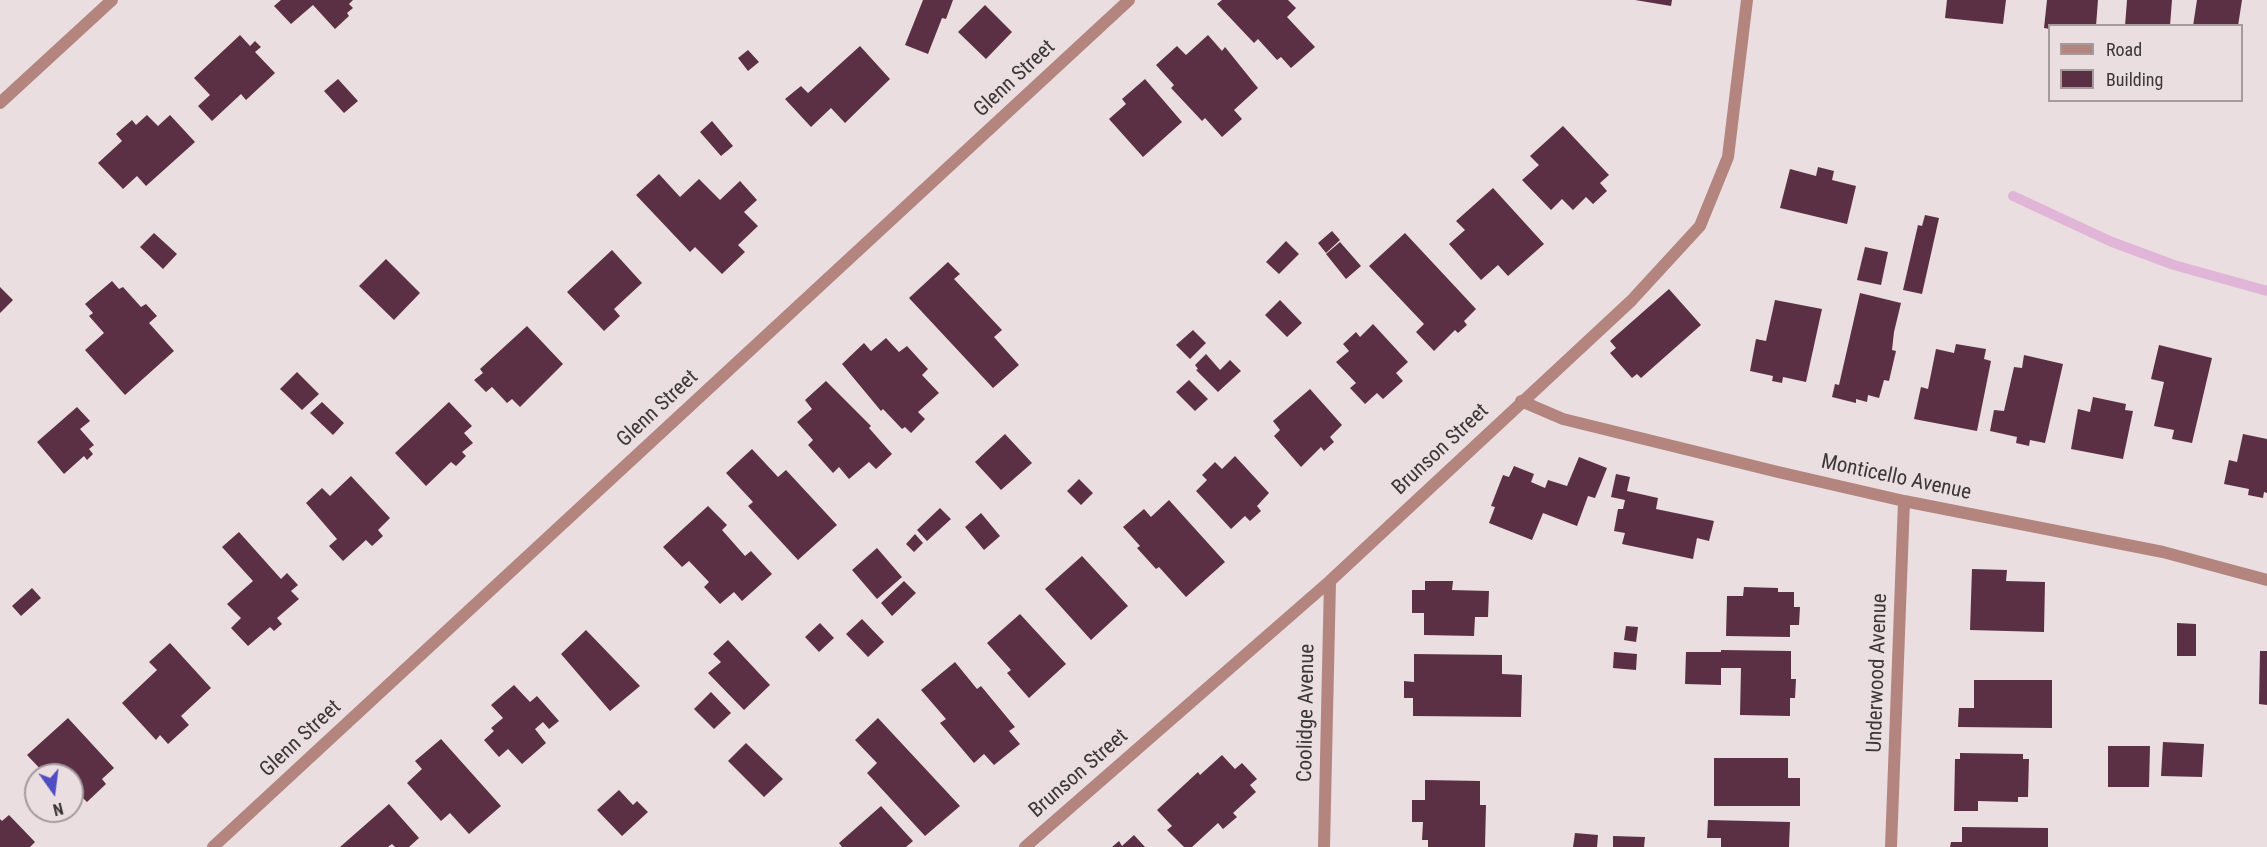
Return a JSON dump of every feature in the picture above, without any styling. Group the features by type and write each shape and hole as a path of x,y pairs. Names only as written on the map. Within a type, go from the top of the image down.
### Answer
{"street":[{"path":"0,103 112,0"},
{"name":"Glenn Street","path":"213,847 1129,0"},
{"name":"Brunson Street","path":"1025,847 1330,581 1631,301 1700,226 1728,157 1737,101 1747,0"},
{"name":"Monticello Avenue","path":"1521,401 1563,419 1904,501 2163,552 2267,580"},
{"name":"Underwood Avenue","path":"1891,847 1904,501"},
{"name":"Coolidge Avenue","path":"1324,847 1330,581"}],"building":[{"path":"281,0 353,0 349,4 353,8 347,13 349,16 335,29 313,5 291,24 274,6"},
{"path":"923,0 953,0 946,19 942,18 928,54 905,45"},
{"path":"1222,0 1288,0 1296,8 1287,17 1315,47 1291,68 1281,57 1277,60 1258,39 1254,43 1217,4"},
{"path":"1635,0 1672,0 1671,6"},
{"path":"1947,0 2006,0 2003,24 1945,18"},
{"path":"2047,0 2098,0 2096,24 2048,24 2048,29 2044,28"},
{"path":"2127,0 2172,0 2170,24 2125,24"},
{"path":"2197,0 2242,0 2238,24 2193,24"},
{"path":"985,5 1012,32 986,59 958,32"},
{"path":"240,35 250,46 255,41 261,47 255,52 275,73 246,100 241,94 212,121 198,106 210,95 194,78"},
{"path":"1208,35 1222,51 1225,47 1258,88 1234,110 1242,119 1222,137 1205,118 1202,121 1171,88 1174,85 1156,65 1177,46 1186,55"},
{"path":"860,46 890,79 845,123 831,108 811,127 785,99 801,86 808,93"},
{"path":"748,50 759,62 748,71 738,58"},
{"path":"338,79 358,101 344,113 324,91"},
{"path":"1145,79 1182,122 1143,157 1109,119 1126,104 1122,99"},
{"path":"147,115 158,126 170,115 195,142 146,186 137,176 123,189 98,163 122,141 116,134 132,120 136,125"},
{"path":"712,121 733,146 721,156 700,132"},
{"path":"1563,126 1609,175 1600,183 1607,191 1593,204 1586,197 1573,210 1562,199 1551,210 1522,180 1539,165 1530,156"},
{"path":"1818,167 1834,171 1832,180 1856,186 1847,224 1780,208 1790,169 1816,176"},
{"path":"659,174 680,197 699,179 720,200 740,181 757,200 744,212 758,226 738,245 745,252 722,274 695,247 690,252 636,195"},
{"path":"1493,188 1544,244 1508,276 1498,265 1481,280 1449,244 1465,230 1456,221"},
{"path":"1925,215 1939,218 1922,294 1903,290 1918,225 1922,226"},
{"path":"1332,231 1340,240 1326,253 1318,243"},
{"path":"154,233 177,254 163,269 140,247"},
{"path":"1405,233 1476,309 1464,321 1467,325 1458,333 1455,330 1434,351 1416,332 1424,324 1369,266"},
{"path":"1286,241 1299,254 1279,274 1266,262"},
{"path":"1340,242 1361,266 1346,279 1326,254"},
{"path":"1865,247 1888,252 1881,285 1857,280"},
{"path":"612,250 642,283 614,309 620,316 604,331 567,292"},
{"path":"386,259 420,293 394,320 359,286"},
{"path":"948,262 960,274 954,279 1002,330 994,337 1019,365 993,388 909,298"},
{"path":"112,281 119,289 123,287 141,307 146,304 157,316 149,323 174,351 125,395 85,350 104,333 89,316 93,313 85,304"},
{"path":"0,287 13,300 0,313"},
{"path":"1669,289 1701,325 1641,378 1637,374 1632,378 1610,353 1616,348 1610,341"},
{"path":"1860,293 1901,303 1894,332 1892,350 1896,351 1889,381 1884,380 1879,398 1868,395 1867,402 1856,399 1856,403 1832,397 1835,384 1839,385"},
{"path":"1280,300 1302,323 1287,337 1265,315"},
{"path":"1775,300 1822,309 1806,382 1783,377 1782,383 1772,381 1773,376 1750,371 1756,339 1766,341"},
{"path":"1373,324 1408,362 1396,373 1403,381 1383,399 1377,393 1365,404 1350,388 1356,383 1336,362 1349,351 1343,344 1356,332 1360,337"},
{"path":"527,326 563,364 520,407 512,399 507,403 492,387 486,392 474,380 483,373 480,369"},
{"path":"1193,330 1206,343 1190,359 1176,345"},
{"path":"886,338 899,352 907,346 928,369 922,375 939,393 918,412 925,419 911,433 905,427 902,429 883,409 881,411 842,364 864,343 871,351"},
{"path":"1956,344 1986,349 1984,359 1991,361 1977,431 1914,419 1921,387 1928,389 1936,349 1954,353"},
{"path":"2159,345 2212,358 2192,443 2172,439 2174,430 2154,426 2164,382 2151,379"},
{"path":"1206,354 1220,370 1230,360 1241,371 1218,392 1196,370 1198,369 1195,365"},
{"path":"2024,355 2063,364 2045,443 2030,440 2029,446 2016,443 2017,437 1990,431 1994,410 2004,411 2014,367 2022,368"},
{"path":"297,372 319,394 302,410 280,389"},
{"path":"1189,380 1208,399 1195,411 1176,392"},
{"path":"826,381 871,426 869,428 892,454 876,469 869,462 849,479 839,467 833,473 808,445 813,440 797,422 812,409 805,400"},
{"path":"1310,389 1342,425 1330,437 1334,442 1324,451 1321,447 1301,467 1274,436 1280,430 1273,421"},
{"path":"2093,397 2126,404 2125,410 2133,411 2123,459 2071,449 2078,409 2090,412"},
{"path":"322,402 344,423 333,435 310,413"},
{"path":"449,402 472,426 464,433 473,443 462,452 466,456 456,466 451,462 426,486 395,453"},
{"path":"77,407 90,421 80,429 94,445 89,449 93,454 87,460 84,456 64,474 37,442"},
{"path":"1005,434 1032,463 1001,490 975,462"},
{"path":"2243,434 2267,439 2267,493 2264,492 2263,498 2248,495 2249,489 2224,484 2229,460 2237,462"},
{"path":"752,449 778,477 786,470 837,525 798,560 748,506 753,502 726,473"},
{"path":"1235,456 1269,493 1257,506 1261,511 1250,521 1245,516 1231,529 1196,491 1207,480 1202,475 1215,462 1222,469"},
{"path":"1579,457 1607,468 1595,498 1588,496 1577,526 1543,513 1532,540 1489,523 1495,507 1491,506 1503,475 1509,477 1514,466 1534,474 1531,482 1545,488 1548,480 1567,486"},
{"path":"1616,474 1630,477 1627,491 1658,498 1656,509 1714,521 1709,541 1697,538 1693,559 1622,544 1625,533 1614,531 1618,509 1623,509 1625,500 1611,497"},
{"path":"351,476 390,518 378,530 383,536 372,546 366,540 343,561 329,546 337,539 306,503 322,488 330,496"},
{"path":"1079,479 1093,493 1081,505 1067,491"},
{"path":"1169,500 1225,562 1186,597 1159,567 1156,569 1137,548 1140,546 1123,527 1144,509 1151,517"},
{"path":"708,506 727,525 722,530 745,556 751,551 772,574 742,601 734,592 720,604 704,587 709,582 689,561 682,567 663,547"},
{"path":"940,508 951,519 927,541 917,530"},
{"path":"981,513 1000,536 984,550 965,527"},
{"path":"239,532 281,579 287,573 298,585 291,591 299,599 277,618 282,624 274,631 270,627 248,646 231,628 241,618 227,604 253,581 222,547"},
{"path":"915,534 923,543 914,552 906,544"},
{"path":"877,548 902,577 877,599 852,570"},
{"path":"1082,556 1128,606 1091,640 1045,589"},
{"path":"1972,569 2007,570 2006,581 2045,582 2044,632 1970,630"},
{"path":"904,581 916,593 892,616 881,603"},
{"path":"1425,581 1453,581 1452,590 1489,591 1488,617 1475,617 1474,636 1424,635 1424,613 1412,613 1412,590 1425,590"},
{"path":"1744,587 1778,588 1778,592 1794,592 1794,607 1800,607 1799,625 1790,625 1790,637 1726,636 1727,596 1743,596"},
{"path":"32,588 41,598 21,616 12,606"},
{"path":"1020,614 1066,664 1029,698 1007,673 1011,670 987,643"},
{"path":"862,619 884,642 868,657 846,634"},
{"path":"820,623 834,638 819,652 805,637"},
{"path":"2177,623 2196,624 2196,656 2177,656"},
{"path":"1626,626 1638,627 1636,642 1624,640"},
{"path":"586,630 640,686 610,711 561,654"},
{"path":"728,640 770,685 744,710 708,673 721,662 713,654"},
{"path":"170,643 211,688 181,716 189,725 168,744 160,735 156,740 122,703 157,670 149,662"},
{"path":"1721,650 1791,651 1791,679 1796,679 1795,698 1790,698 1790,716 1740,715 1741,668 1721,668 1721,685 1685,684 1686,652 1721,652"},
{"path":"2260,651 2267,651 2267,705 2259,704"},
{"path":"1614,652 1637,654 1636,670 1613,668"},
{"path":"1414,654 1502,655 1502,674 1522,675 1521,717 1413,716 1413,698 1404,698 1404,681 1414,682"},
{"path":"955,662 977,689 981,686 1015,727 1009,731 1020,744 994,765 984,754 974,763 940,723 946,719 921,690"},
{"path":"1974,680 2052,680 2052,728 1958,727 1959,708 1974,708"},
{"path":"514,685 530,702 537,696 559,721 549,729 543,722 535,729 546,743 522,764 508,749 499,757 484,740 494,731 491,728 503,718 491,705"},
{"path":"711,692 731,713 714,729 694,709"},
{"path":"68,718 114,768 102,779 106,784 87,802 84,799 84,763 35,763 27,755"},
{"path":"878,718 960,806 925,836 867,773 877,763 855,740"},
{"path":"441,739 501,806 469,834 450,813 441,821 407,783 422,769 415,761"},
{"path":"2163,742 2204,744 2202,777 2161,776"},
{"path":"746,743 783,779 764,797 728,761"},
{"path":"2108,746 2150,746 2149,787 2108,787"},
{"path":"1960,753 2023,754 2023,759 2029,759 2028,797 2018,797 2018,802 1978,801 1978,811 1954,811 1955,759 1960,759"},
{"path":"1222,755 1235,769 1242,763 1257,779 1250,785 1256,792 1233,813 1237,817 1223,829 1218,823 1192,847 1184,847 1167,830 1172,826 1157,810 1198,772 1200,775"},
{"path":"1714,758 1788,758 1788,778 1800,778 1800,806 1714,806"},
{"path":"1425,780 1480,781 1480,805 1486,805 1485,847 1428,847 1428,840 1422,840 1423,822 1412,822 1412,800 1425,800"},
{"path":"619,790 633,805 637,801 648,812 622,836 597,810"},
{"path":"389,804 419,838 409,847 395,847 392,844 388,847 340,847"},
{"path":"881,806 913,841 906,847 842,847 839,843"},
{"path":"9,815 35,842 30,847 0,847 0,819 2,821"},
{"path":"1708,820 1790,822 1789,847 1721,847 1721,838 1707,838"},
{"path":"1962,827 2048,828 2048,847 1950,847 1951,842 1962,842"},
{"path":"1575,833 1598,835 1597,847 1573,847"},
{"path":"1134,835 1145,847 1112,847 1119,841 1122,846"},
{"path":"1613,836 1645,837 1644,847 1613,847"}],"waterway":[{"path":"2013,196 2112,242 2174,265 2267,291"}]}
